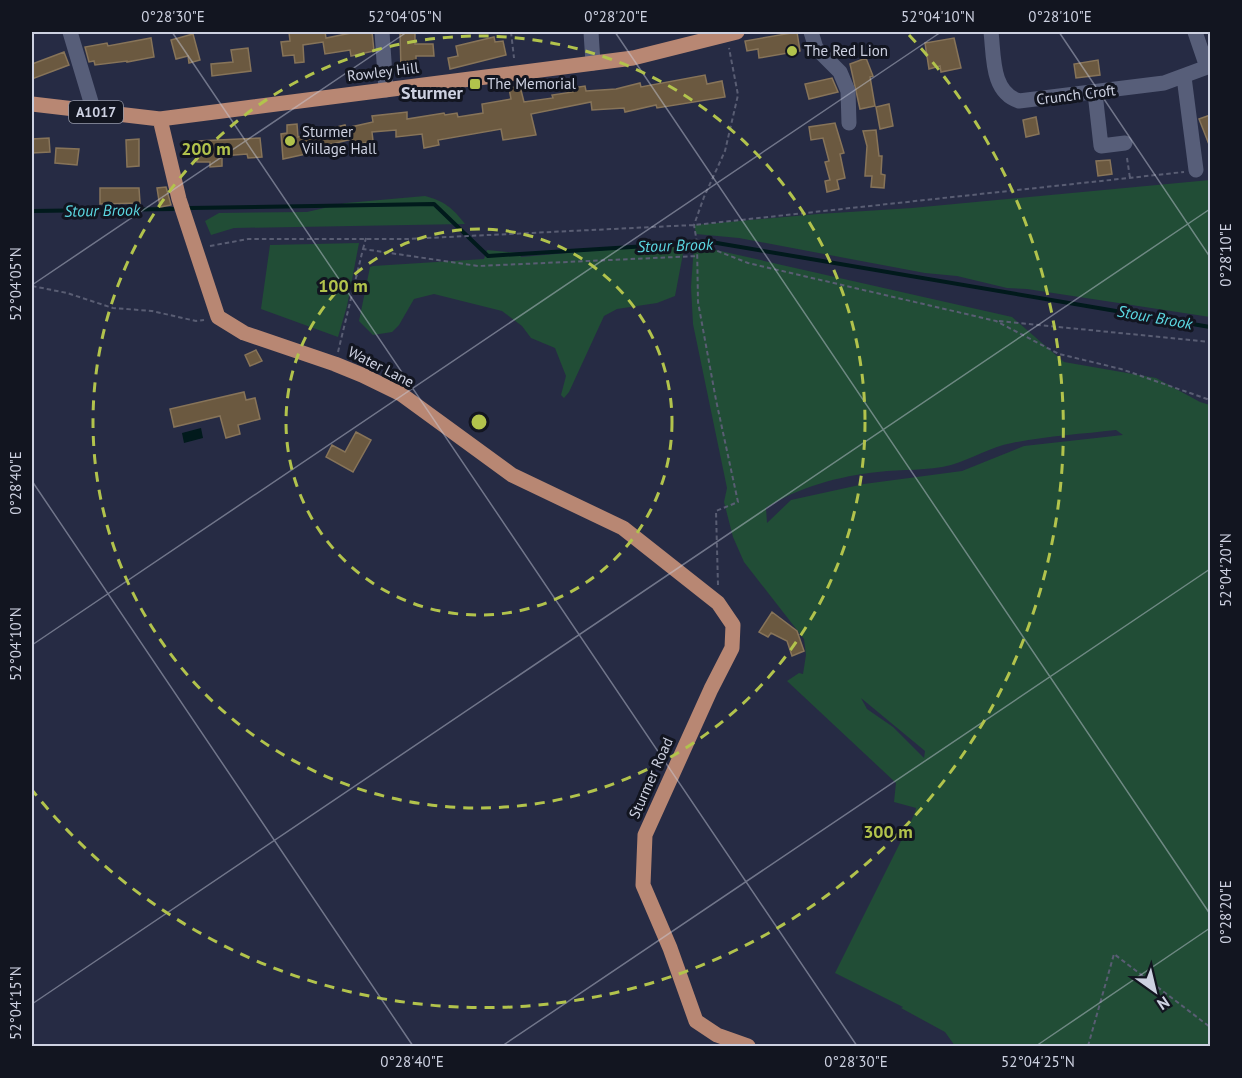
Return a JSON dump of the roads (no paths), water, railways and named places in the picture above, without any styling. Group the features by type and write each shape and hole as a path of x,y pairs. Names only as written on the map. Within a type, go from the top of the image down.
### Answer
{"main road":[{"name":"Rowley Hill","path":"32,104 160,119 633,58 731,33"},
{"name":"Water Lane","path":"160,119 179,198 218,317 244,333 335,364 401,394 512,475 623,528 718,603"},
{"name":"Sturmer Road","path":"718,603 733,625 732,648 645,835 643,885 670,948 696,1021 717,1035 748,1047"}],"street":[{"path":"70,32 94,112"},
{"path":"382,32 386,90"},
{"path":"591,32 593,63"},
{"path":"811,32 816,48 840,72 848,91 849,123"},
{"name":"Crunch Croft","path":"991,32 999,85 1013,99 1025,102 1164,83 1209,66"},
{"path":"1195,32 1209,66"},
{"path":"1184,77 1196,170"},
{"path":"1095,93 1101,146 1125,143"}],"waterway":[{"name":"Stour Brook","path":"189,208 434,204 488,256 711,242 1210,327"},
{"name":"Stour Brook","path":"32,211 173,209"}],"place":[{"name":"The Red Lion","path":"792,51"},
{"name":"The Memorial","path":"475,84"},
{"name":"Sturmer Village Hall","path":"290,141"}],"district":[{"name":"Sturmer","path":"432,93"}]}
